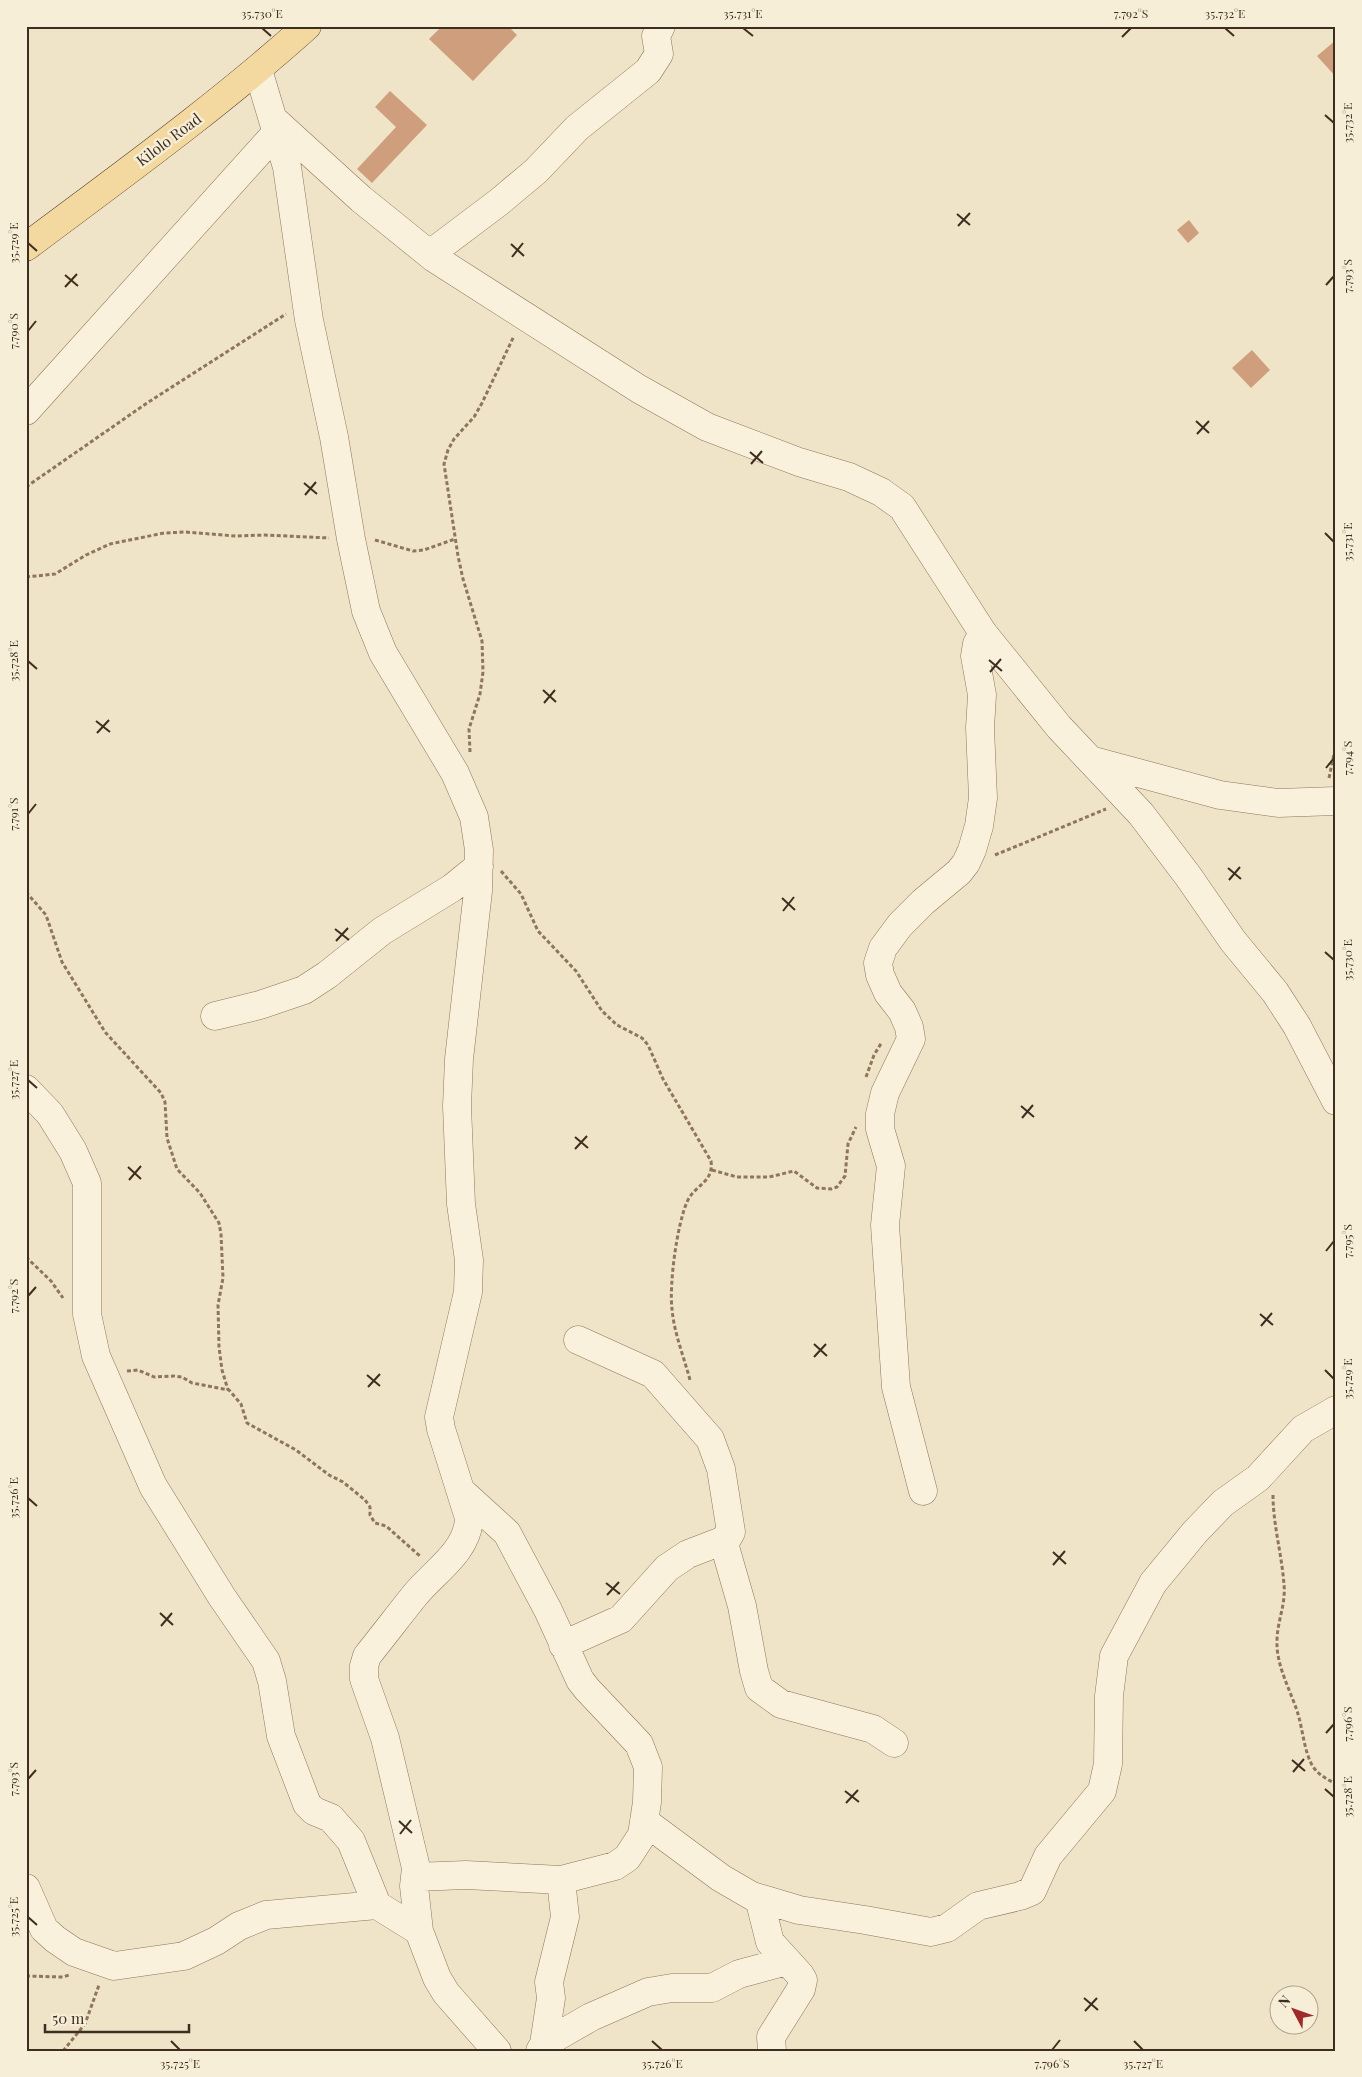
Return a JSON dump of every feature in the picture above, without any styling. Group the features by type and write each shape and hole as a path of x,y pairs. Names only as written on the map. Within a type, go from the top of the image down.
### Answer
{"main road":[{"name":"Kilolo Road","path":"26,246 184,130 258,70 307,26"}],"street":[{"path":"430,254 529,178 584,122 648,71 658,54 656,36 661,26"},
{"path":"258,70 287,167 306,300 366,610 383,653 455,773 474,816 479,858 478,891 459,1059 457,1106 461,1204 469,1260 468,1292 439,1417 458,1489 469,1518 468,1528 454,1554 415,1595 367,1656 364,1666 364,1679 385,1738 416,1868 419,1931 441,1986 497,2051"},
{"path":"275,126 361,199 430,254 639,389 707,427 799,462 849,477 881,492 902,507 982,633 1059,727 1141,814 1234,941 1275,992 1297,1026 1336,1101"},
{"path":"26,411 275,126"},
{"path":"924,1491 896,1387 885,1225 891,1166 880,1129 880,1114 885,1093 911,1040 910,1027 902,1011 888,993 880,975 878,963 883,948 900,925 966,863 980,826 983,798 980,728 982,695 974,656 982,633"},
{"path":"1090,760 1220,794 1278,803 1330,801"},
{"path":"215,1016 260,1005 304,990 327,975 382,931 452,888 479,858"},
{"path":"26,1089 50,1114 87,1183 87,1314 96,1356 153,1486 222,1597 266,1661 272,1682 281,1736 306,1804 314,1811 331,1818 351,1841 377,1905 419,1931"},
{"path":"563,1645 621,1619 630,1612 658,1578 674,1563 688,1554 730,1536 722,1469 710,1439 654,1374 578,1340"},
{"path":"644,1821 720,1878 759,1898 799,1910 931,1932 947,1928 978,1906 1020,1896 1032,1891 1048,1856 1105,1785 1108,1764 1109,1696 1114,1656 1153,1583 1195,1532 1223,1503 1258,1478 1303,1429 1336,1410"},
{"path":"415,1877 466,1875 561,1880 614,1866 627,1858 642,1835 644,1821 648,1767 639,1744 587,1689 577,1674 545,1603 507,1533 458,1489"},
{"path":"723,1540 742,1606 755,1676 760,1688 781,1704 872,1729 894,1744"},
{"path":"542,2047 551,1998 550,1982 565,1917 561,1880"},
{"path":"26,1888 44,1929 55,1939 74,1952 114,1966 184,1956 216,1941 239,1926 266,1915 377,1905"},
{"path":"759,1898 770,1942 800,1975 802,1980 801,1989 771,2037 772,2051"},
{"path":"542,2047 591,2017 648,1992 672,1988 712,1988 739,1974 787,1961"}],"path":[{"path":"26,486 146,403 306,300"},
{"path":"471,758 469,730 480,694 483,672 482,641 463,579 444,464 454,438 474,416 524,316"},
{"path":"26,577 55,574 86,555 110,544 164,533 185,532 236,536 265,535 370,539 413,550 424,550 455,539"},
{"path":"1330,801 1336,744"},
{"path":"966,863 988,858 1018,847 1128,800"},
{"path":"479,858 512,883 526,903 538,931 576,971 602,1011 617,1025 642,1038 648,1045 663,1079 685,1119 707,1152 712,1170 710,1176 694,1191 685,1208 678,1235 673,1277 672,1308 678,1338 692,1386"},
{"path":"26,892 46,914 62,962 105,1032 161,1093 164,1102 167,1138 177,1169 200,1193 219,1224 223,1278 218,1305 218,1347 228,1390"},
{"path":"866,1079 874,1054 886,1035"},
{"path":"712,1170 737,1177 770,1177 794,1172 817,1188 831,1189 837,1187 845,1176 848,1144 857,1124"},
{"path":"104,1375 138,1370 149,1377 182,1377 192,1383 228,1390 234,1394 241,1404 247,1423 296,1450 329,1475 343,1482 365,1500 370,1507 370,1515 375,1524 386,1526 437,1572"},
{"path":"1272,1464 1274,1510 1285,1599 1277,1643 1279,1662 1292,1695 1306,1750 1313,1766 1319,1774 1336,1784"},
{"path":"63,2051 90,2015 106,1963"}],"building":[{"path":"442,26 508,26 517,35 473,81 429,39"},
{"path":"1336,40 1336,77 1317,56"},
{"path":"390,91 427,125 372,183 357,169 396,127 375,107"},
{"path":"1189,220 1199,233 1188,243 1177,230"},
{"path":"1252,350 1270,370 1251,388 1232,368"}]}
